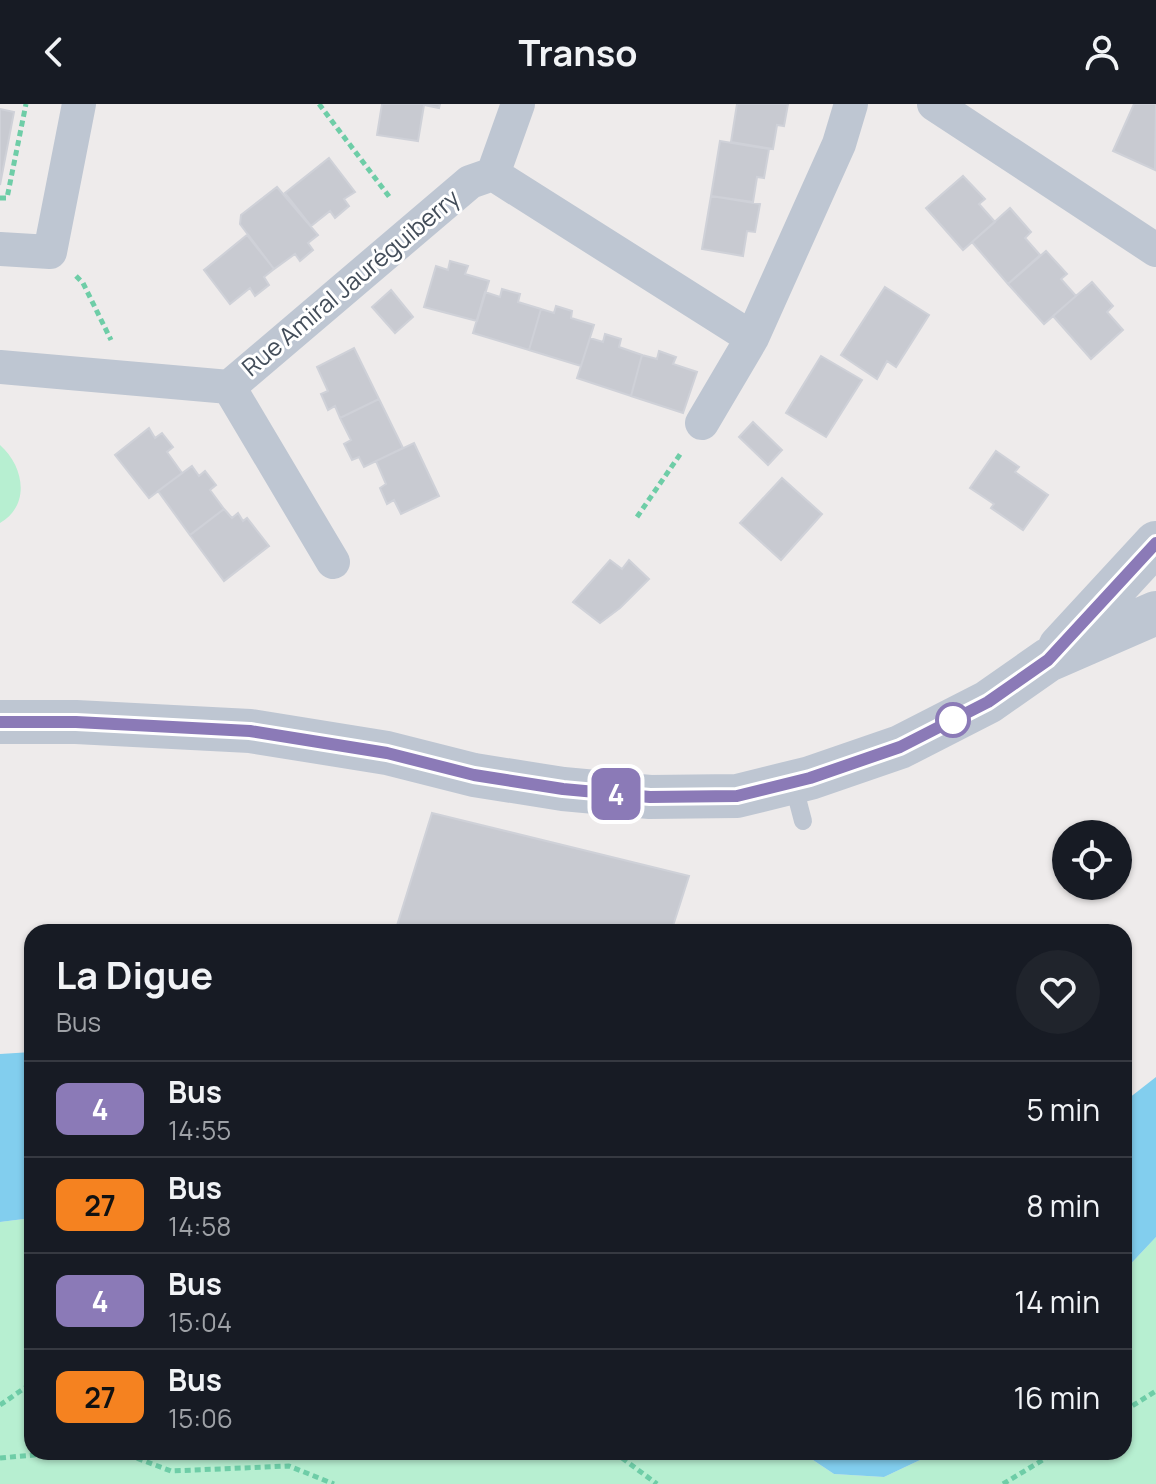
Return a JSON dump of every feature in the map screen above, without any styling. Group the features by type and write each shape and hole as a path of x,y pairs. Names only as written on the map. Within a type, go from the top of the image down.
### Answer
{"street":[{"path":"0,249 50,252 79,104"},
{"path":"518,104 493,174 752,338"},
{"path":"702,423 752,338 839,144 851,104"},
{"path":"934,104 1156,250"},
{"name":"Rue Amiral Jauréguiberry","path":"0,367 229,387 470,182 493,174"},
{"name":"Rue Amiral Jauréguiberry","path":"229,387 333,562"},
{"path":"1048,660 1156,543"},
{"path":"0,722 76,722 250,731 387,753 474,775 563,789 650,797 737,796 798,802 988,702 1048,660 1156,613"}],"path":[{"path":"0,198 7,198 26,104"},
{"path":"319,104 413,229"},
{"path":"73,273 83,283 115,347"},
{"path":"637,517 702,423"},
{"path":"0,1405 24,1388"},
{"path":"1132,1406 1156,1391"},
{"path":"0,1458 24,1456"},
{"path":"142,1460 171,1471 289,1466 334,1484"},
{"path":"625,1460 657,1484"},
{"path":"1003,1484 1043,1460"}],"green space":[{"path":"0,445 14,464 21,485 16,506 0,523"},
{"path":"24,1219 24,1460 813,1460 834,1474 884,1477 920,1460 1132,1460 1132,1262 1156,1237 1156,1484 0,1484 0,1222"}],"water":[{"path":"24,1052 24,1219 0,1222 0,1054"},
{"path":"1156,1077 1156,1237 1132,1262 1132,1096"},
{"path":"813,1460 920,1460 884,1477 834,1474"}],"building":[{"path":"382,104 440,104 439,108 424,105 418,141 377,135"},
{"path":"737,104 788,104 784,126 777,125 773,149 731,142"},
{"path":"1134,104 1156,104 1155,170 1113,151"},
{"path":"0,109 14,112 0,185"},
{"path":"720,141 769,149 764,178 757,177 753,202 711,196"},
{"path":"329,158 355,192 344,199 349,206 335,218 330,211 311,226 285,193"},
{"path":"963,176 985,199 979,204 995,222 963,250 926,208"},
{"path":"277,187 318,235 308,243 313,250 300,261 295,254 274,269 240,224 241,215"},
{"path":"711,196 760,204 755,232 747,231 743,256 702,249"},
{"path":"1010,208 1031,232 1025,238 1040,255 1008,284 972,242"},
{"path":"247,235 274,269 264,277 269,285 255,296 250,288 230,304 204,270"},
{"path":"1046,251 1067,274 1061,279 1076,296 1044,324 1008,284"},
{"path":"450,261 468,266 465,274 489,281 477,321 424,307 436,266 448,270"},
{"path":"1092,282 1113,306 1107,312 1123,330 1091,359 1053,316"},
{"path":"885,287 929,315 896,367 887,361 877,379 841,355"},
{"path":"502,289 520,294 518,302 541,309 529,350 473,333 485,292 500,297"},
{"path":"391,290 413,317 395,333 372,307"},
{"path":"556,306 572,311 571,318 594,325 581,366 529,350 541,309 554,313"},
{"path":"605,334 621,339 619,347 642,355 631,396 577,378 590,338 603,342"},
{"path":"354,348 379,399 340,418 335,406 328,410 321,394 328,391 317,367"},
{"path":"659,351 676,357 673,364 697,372 683,413 631,396 642,355 657,359"},
{"path":"821,356 862,380 826,437 786,413"},
{"path":"379,399 403,448 364,467 359,457 352,460 344,444 351,440 340,418"},
{"path":"753,422 782,450 768,465 739,437"},
{"path":"149,428 155,438 162,433 173,447 167,452 182,473 149,498 115,455"},
{"path":"414,443 439,496 401,514 394,500 387,504 380,488 386,484 376,461"},
{"path":"996,451 1019,467 1015,472 1048,495 1023,530 991,508 994,504 970,488"},
{"path":"192,466 199,476 205,471 216,485 210,490 224,509 190,535 158,491"},
{"path":"782,478 822,514 781,560 740,523"},
{"path":"224,509 232,518 238,513 243,521 247,518 269,546 224,581 190,535"},
{"path":"610,560 622,569 629,560 649,579 600,623 573,602"},
{"path":"432,813 689,876 674,924 397,924"}],"bus line":[{"name":"4","path":"0,722 76,722 250,731 387,753 474,775 563,789 650,797 737,796 810,778 900,747 988,702 1048,660 1156,543"}]}
